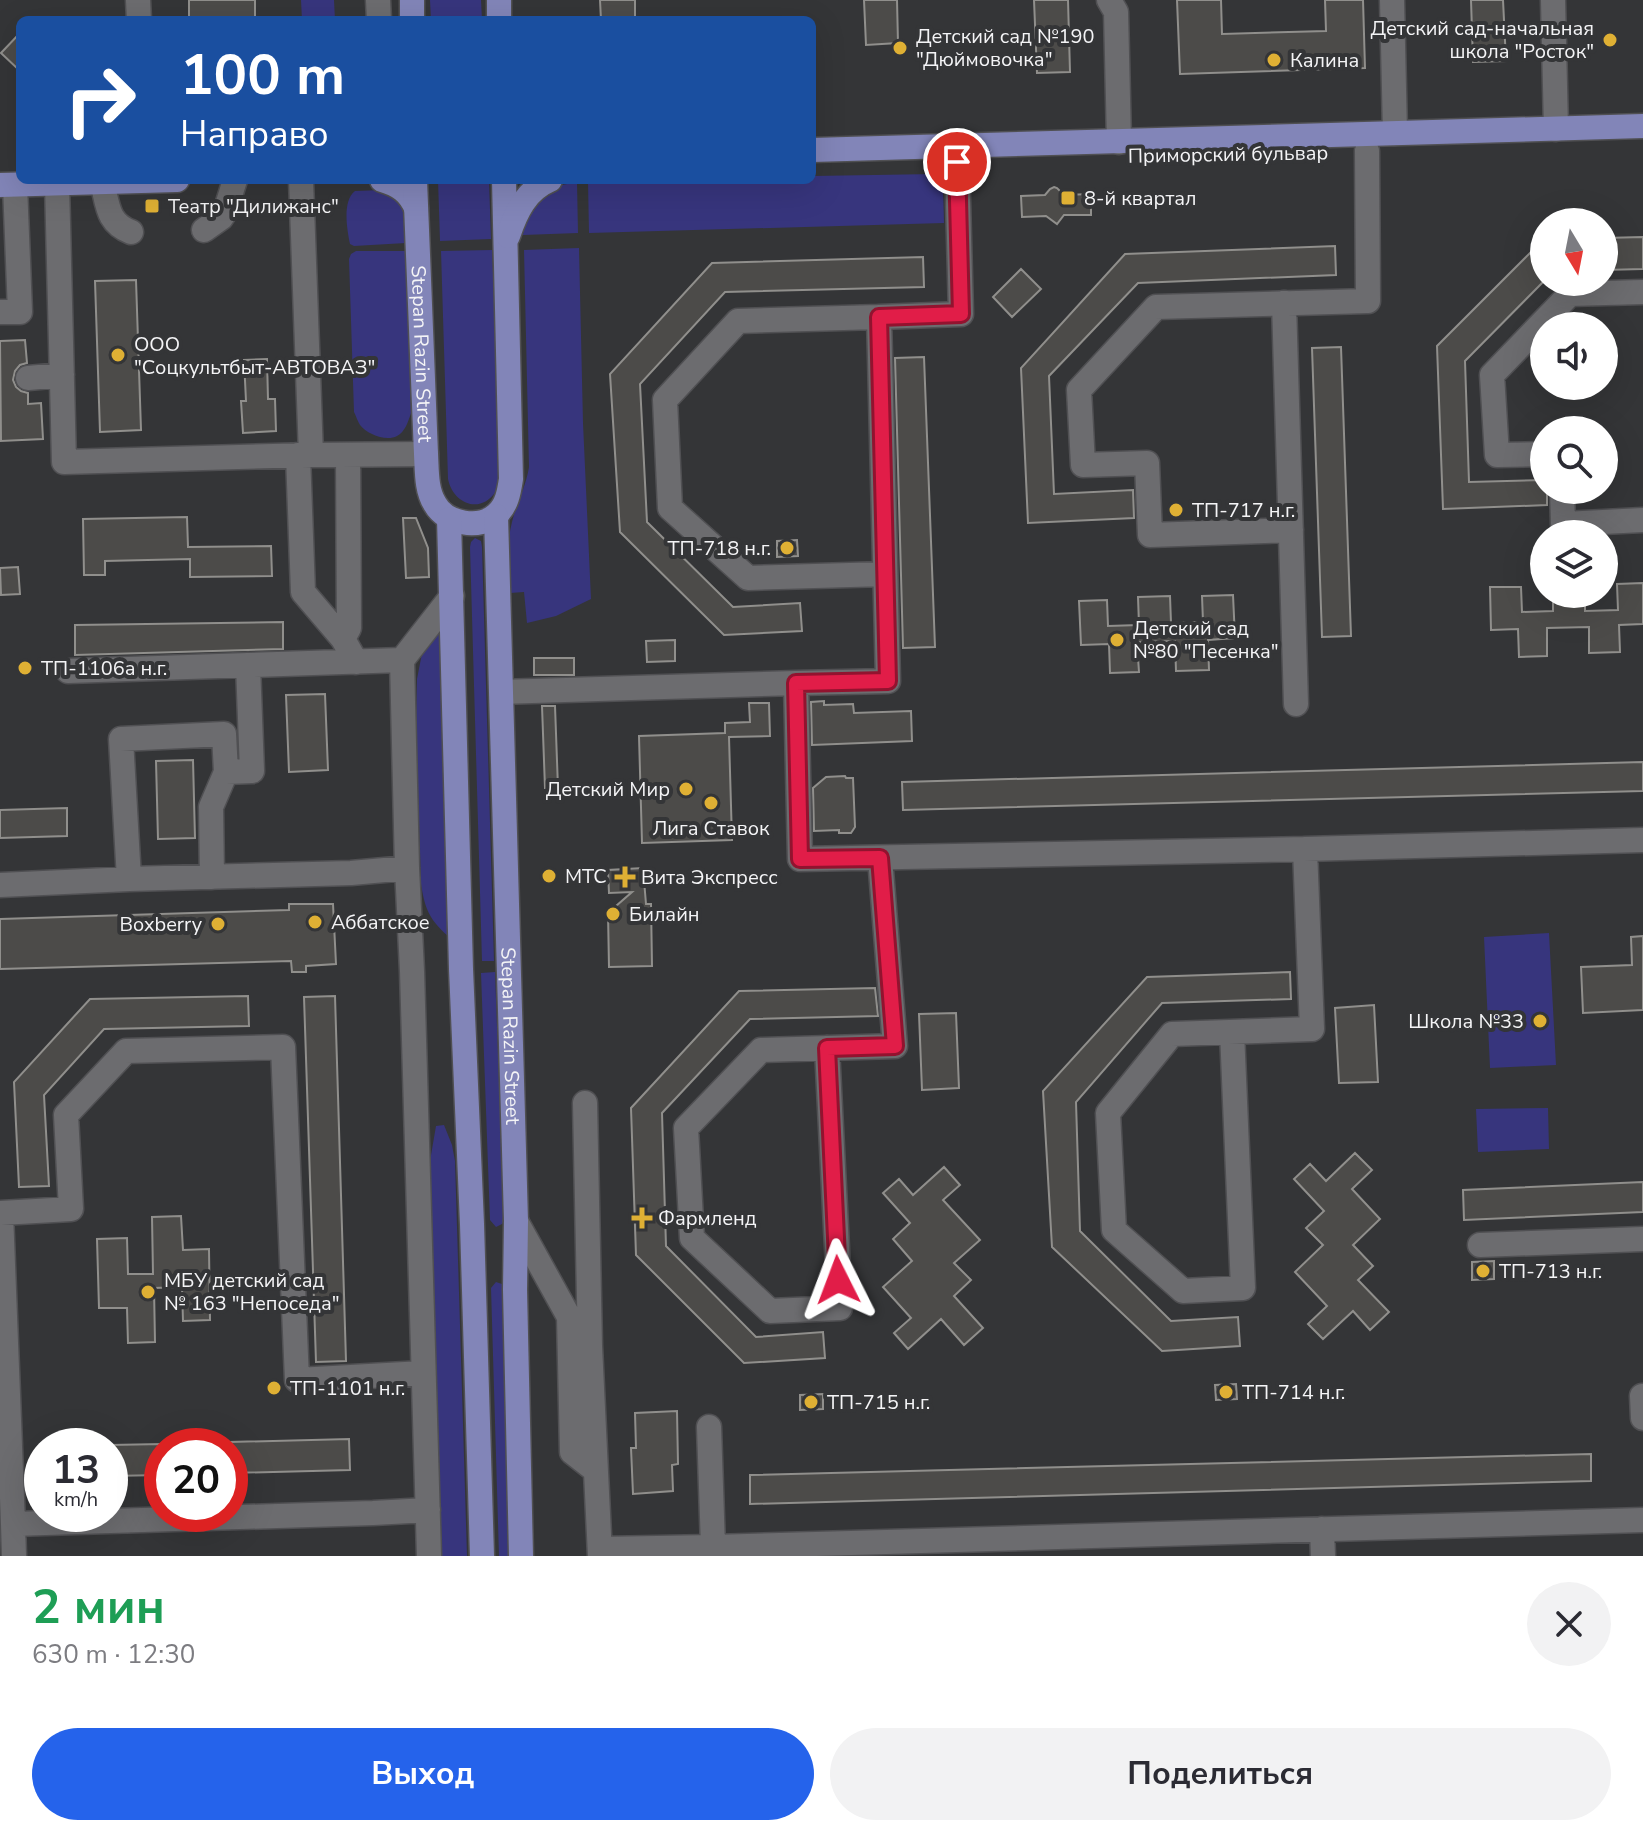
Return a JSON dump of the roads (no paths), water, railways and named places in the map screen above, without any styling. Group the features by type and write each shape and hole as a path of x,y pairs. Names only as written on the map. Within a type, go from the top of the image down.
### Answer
{"main road":[{"path":"816,150 1643,126"},
{"name":"Приморский бульвар","path":"816,166 1643,142"},
{"path":"8,185 57,184"},
{"path":"395,184 406,192 416,208"},
{"name":"Stepan Razin Street","path":"415,184 429,490 434,503 449,519 482,1556"},
{"name":"Stepan Razin Street","path":"504,184 511,479 507,500 496,516 516,1221 521,1556"},
{"path":"505,246 515,214 541,184"},
{"path":"449,519 462,523 481,522 496,516"},
{"path":"472,1224 487,1235 498,1234 516,1221"},
{"path":"474,1290 481,1281 494,1275 508,1278 515,1290"}],"lane":[{"path":"1109,0 1116,12 1119,142"},
{"path":"1392,0 1395,133"},
{"path":"1553,0 1556,129"},
{"path":"1291,530 1150,535 1147,463 1083,465 1079,390 1156,307 1368,301 1367,151"},
{"path":"885,574 748,578 670,508 665,400 738,321 961,314 957,162"},
{"path":"57,184 64,462 426,454"},
{"path":"103,184 113,221 131,232"},
{"path":"204,230 225,212 234,184"},
{"path":"301,184 305,455 303,592 343,639 356,662"},
{"path":"0,312 20,312 8,185"},
{"path":"1530,454 1497,455 1492,375 1570,294 1643,292"},
{"path":"1284,303 1296,704"},
{"path":"502,692 888,681 879,317"},
{"path":"28,378 62,375"},
{"path":"343,639 349,628 348,455"},
{"path":"1562,504 1563,524 1643,520"},
{"path":"429,1556 402,660 452,596"},
{"path":"68,671 402,660"},
{"path":"226,772 252,771 248,665"},
{"path":"796,683 800,859 1643,840"},
{"path":"129,879 121,739 224,734 226,772 211,807 212,877"},
{"path":"1232,1032 1243,1288 1183,1291 1114,1230 1108,1113 1172,1034 1312,1029 1305,849"},
{"path":"827,1048 840,1308 770,1311 692,1238 686,1128 761,1050 827,1048 895,1046 880,858"},
{"path":"0,885 351,873 407,868"},
{"path":"14,1556 1,1213 71,1209 66,1115 126,1051 283,1047 297,1380 423,1373"},
{"path":"585,1103 590,1346 600,1552 713,1547 910,1549 1322,1529 1643,1520"},
{"path":"516,1221 569,1317 590,1346"},
{"path":"1480,1245 1643,1239"},
{"path":"569,1317 572,1452 595,1470"},
{"path":"1643,1396 1643,1418"},
{"path":"709,1427 713,1547"},
{"path":"13,1524 428,1510"},
{"path":"1322,1529 1323,1556"}],"place":[{"name":"Детский сад-начальная школа \"Росток\"","path":"1610,40"},
{"name":"Детский сад №190 \"Дюймовочка\"","path":"900,48"},
{"name":"Калина","path":"1274,60"},
{"name":"8-й квартал","path":"1068,198"},
{"name":"Театр \"Дилижанс\"","path":"152,206"},
{"name":"ООО \"Соцкультбыт-АВТОВАЗ\"","path":"118,355"},
{"name":"ТП-717 н.г.","path":"1176,510"},
{"name":"ТП-718 н.г.","path":"787,548"},
{"name":"Детский сад №80 \"Песенка\"","path":"1117,640"},
{"name":"ТП-1106а н.г.","path":"25,668"},
{"name":"Детский Мир","path":"686,789"},
{"name":"Лига Ставок","path":"711,803"},
{"name":"МТС","path":"549,876"},
{"name":"Вита Экспресс","path":"625,877"},
{"name":"Билайн","path":"613,914"},
{"name":"Аббатское","path":"315,922"},
{"name":"Boxberry","path":"218,924"},
{"name":"Школа №33","path":"1540,1021"},
{"name":"Фармленд","path":"642,1218"},
{"name":"ТП-713 н.г.","path":"1483,1271"},
{"name":"МБУ детский сад № 163 \"Непоседа\"","path":"148,1292"},
{"name":"ТП-1101 н.г.","path":"274,1388"},
{"name":"ТП-714 н.г.","path":"1226,1392"},
{"name":"ТП-715 н.г.","path":"811,1402"}]}
